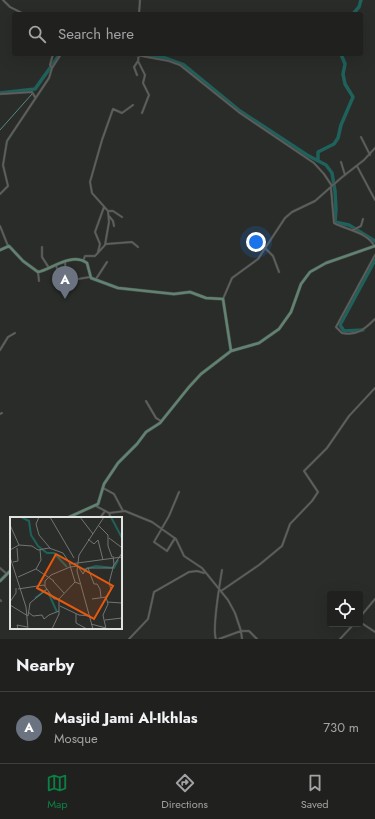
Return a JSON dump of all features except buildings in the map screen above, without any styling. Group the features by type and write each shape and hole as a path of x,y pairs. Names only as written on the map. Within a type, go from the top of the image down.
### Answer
{"main road":[{"path":"0,250 8,246 23,261 38,272 65,261 83,260 87,263 90,277 118,288 174,294 188,292 206,298 223,299 231,351"},
{"path":"69,517 96,506 99,502 103,488 118,462 138,444 145,433 162,422 177,401 204,371 231,351 259,343 279,329 291,312 304,280 314,270 331,261 375,246"},
{"path":"0,581 10,571"}],"street":[{"path":"3,0 10,7 20,12"},
{"path":"139,12 140,0"},
{"path":"0,194 8,186 3,170 7,141 35,97 44,86 51,67 53,56"},
{"path":"51,67 59,56"},
{"path":"137,75 134,67 138,61 139,56"},
{"path":"144,56 169,61 184,68 240,113 314,163 332,186 334,223 354,229 369,239 375,246"},
{"path":"138,61 145,75 143,83 149,95 142,113"},
{"path":"0,94 32,92 35,97"},
{"path":"83,260 85,256 94,256 105,244 109,222 108,211 92,193 90,184 100,148 113,109 122,113 133,105"},
{"path":"361,137 370,155"},
{"path":"223,299 232,278 253,263 266,249 285,218 292,212 315,201 370,155 375,148"},
{"path":"341,162 345,175"},
{"path":"357,166 375,199"},
{"path":"98,253 100,244 95,232 104,207"},
{"path":"108,211 113,211 122,217"},
{"path":"109,216 114,226"},
{"path":"354,229 361,226 363,219"},
{"path":"0,226 8,246"},
{"path":"105,244 132,242 138,247"},
{"path":"42,246 42,257 49,268"},
{"path":"266,249 273,256 279,272"},
{"path":"375,255 344,311 337,328 342,333 355,333 365,329 375,319"},
{"path":"65,261 66,276"},
{"path":"96,280 107,262"},
{"path":"56,264 64,294"},
{"path":"38,272 39,281"},
{"path":"78,279 90,277"},
{"path":"0,350 9,336 15,333"},
{"path":"222,591 259,565 282,546 290,524 312,501 318,492 304,471 327,448 349,416 375,388"},
{"path":"146,401 157,419 162,422"},
{"path":"103,488 114,494 123,511"},
{"path":"175,538 167,551 154,543 169,516 179,492"},
{"path":"96,506 109,514 110,517"},
{"path":"101,517 104,511"},
{"path":"109,514 123,511 152,522 175,538 184,556 202,568 204,573 222,591 232,606 241,631 242,639"},
{"path":"0,568 7,574"},
{"path":"216,639 214,632 222,570"},
{"path":"129,639 148,619 154,592 188,573 197,571 204,573"},
{"path":"363,613 375,599"},
{"path":"363,624 375,632"},
{"path":"340,639 351,627"},
{"path":"219,639 241,631 249,632 257,639"}],"waterway":[{"path":"355,12 359,7 361,0"},
{"path":"0,93 35,89 59,56"},
{"path":"154,56 165,58 184,65 240,111 307,155 326,165 332,173 335,191 335,222 349,225 375,241"},
{"path":"318,160 318,152 334,144 338,138 341,125 353,97 345,84 343,74 345,64 342,56"},
{"path":"0,130 32,94"},
{"path":"363,330 344,331 340,325 375,260"}],"place":[{"name":"Masjid Jami Al-Ikhlas","path":"65,299"}]}
